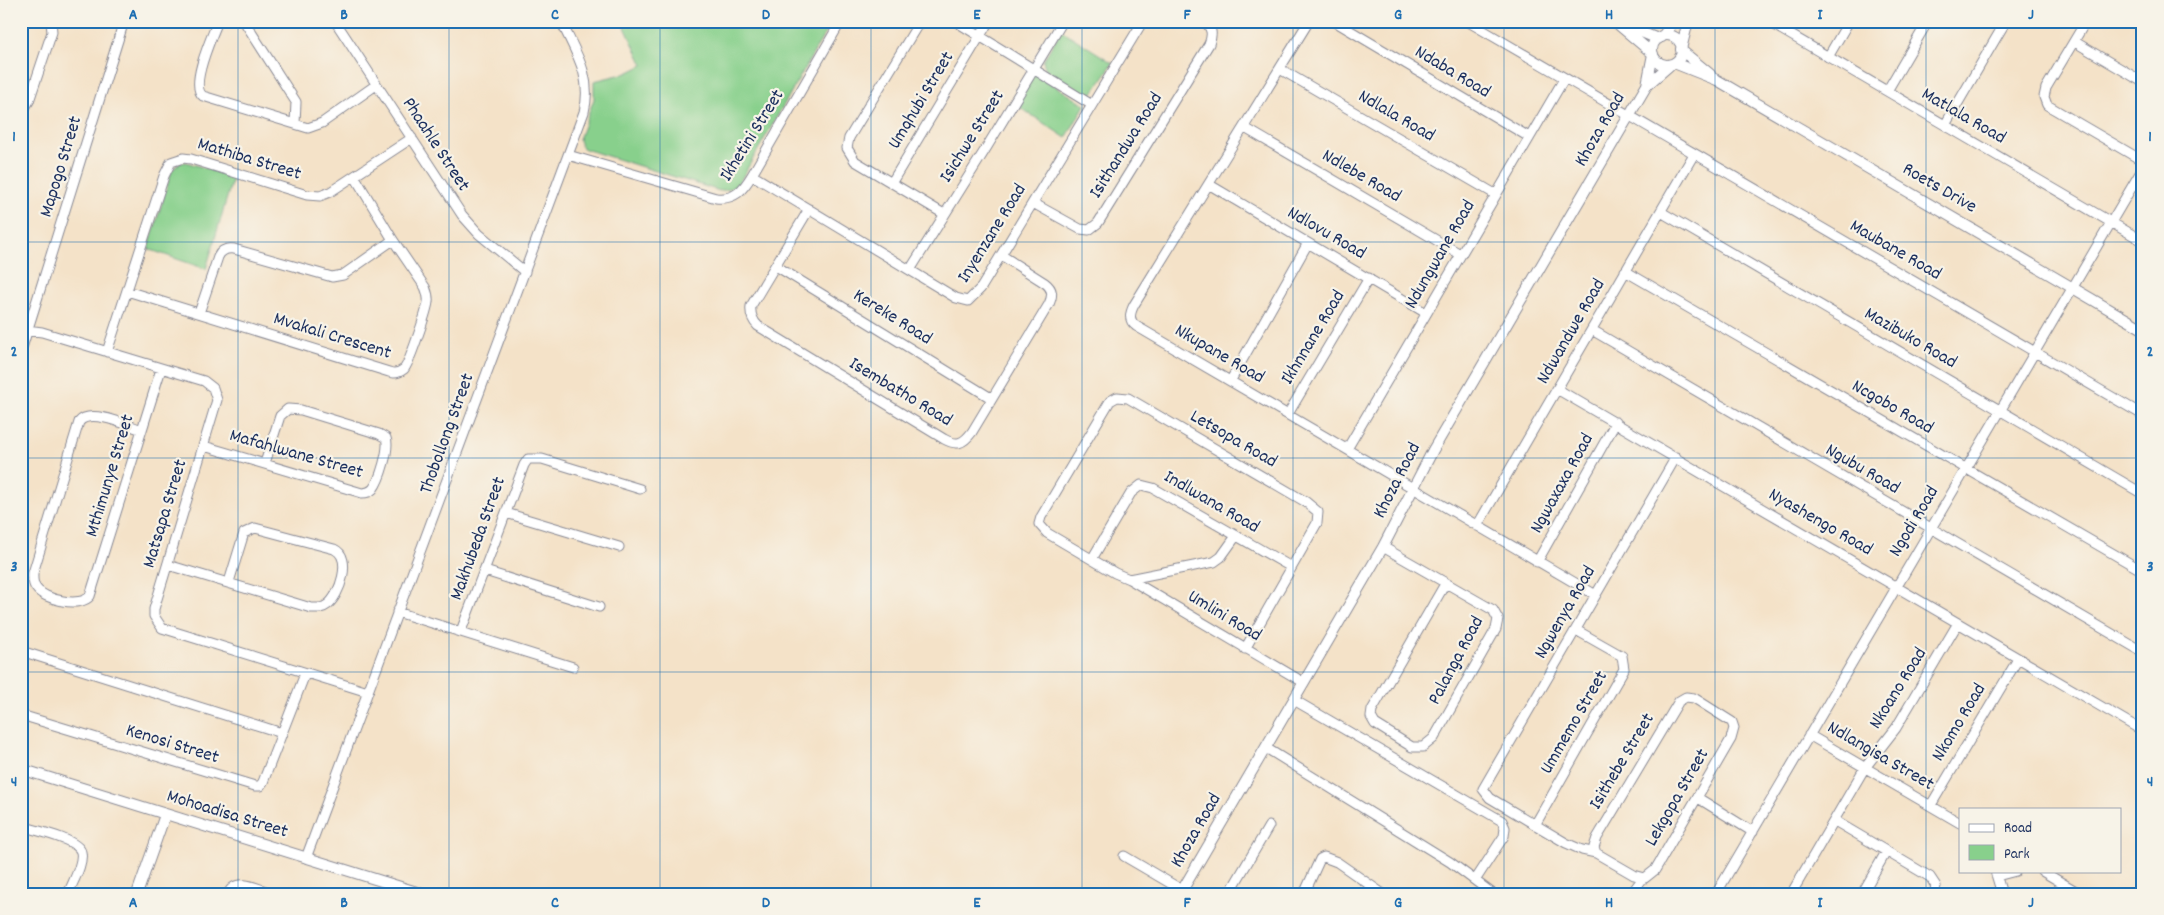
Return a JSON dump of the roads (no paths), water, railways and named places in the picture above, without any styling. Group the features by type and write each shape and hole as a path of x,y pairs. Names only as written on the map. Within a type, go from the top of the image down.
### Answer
{"street":[{"path":"21,114 29,101 52,32 52,21"},
{"name":"Mapogo Street","path":"21,351 124,21"},
{"path":"218,21 198,80 200,94 220,102 308,128 317,126 376,84"},
{"path":"244,21 296,102 295,124"},
{"name":"Phaahle Street","path":"335,21 467,222 525,272"},
{"name":"Thobollong Street","path":"306,858 584,112 588,90 582,66 561,21"},
{"name":"Ikhetini Street","path":"568,155 716,198 732,198 739,193 752,175 841,21"},
{"path":"920,21 847,145 848,152 855,161 944,214"},
{"path":"955,21 1092,105"},
{"name":"Umqhubi Street","path":"892,182 990,21"},
{"name":"Isichwe Street","path":"910,270 1063,21"},
{"name":"Inyenzane Road","path":"752,175 956,298 968,301 977,294 1001,256 1143,21"},
{"name":"Isithandwa Road","path":"1033,203 1080,229 1089,230 1098,223 1209,44 1212,33 1211,28 1204,21"},
{"name":"Nkupane Road","path":"1309,21 1210,185 1146,284 1134,305 1130,316 1131,321 1136,326 1232,380 1413,490 1594,594"},
{"name":"Ndaba Road","path":"1334,21 1528,136"},
{"name":"Maubane Road","path":"1467,21 2143,415"},
{"path":"1616,21 1660,38 1669,36 1676,39 1681,49"},
{"path":"1616,21 1652,54 1658,62 1672,64 1680,56 1688,21"},
{"path":"1652,54 1653,45 1674,21"},
{"path":"1828,58 1849,21"},
{"path":"1886,91 1928,21"},
{"path":"1946,125 2006,21"},
{"path":"2086,21 2046,88 2045,102 2047,105 2143,161"},
{"name":"Matlala Road","path":"1770,22 1828,58 2143,241"},
{"path":"2075,42 2143,82"},
{"name":"Roets Drive","path":"1681,49 1717,80 2143,329"},
{"name":"Khoza Road","path":"1648,85 1652,54"},
{"name":"Khoza Road","path":"1181,892 1383,547 1433,450 1648,85 1672,64"},
{"name":"Roets Drive","path":"1672,64 1717,80"},
{"name":"Ndlala Road","path":"1280,69 1495,194"},
{"name":"Ndungwane Road","path":"1347,449 1528,136 1564,79"},
{"name":"Ndlebe Road","path":"1245,128 1460,254"},
{"name":"Mathiba Street","path":"107,352 164,176 171,162 183,158 191,159 316,196 330,192 355,177 412,138"},
{"name":"Ndwandwe Road","path":"1477,526 1694,154"},
{"name":"Ngodi Road","path":"1716,894 2143,168"},
{"name":"Mvakali Crescent","path":"127,291 389,372 397,372 406,367 428,300 425,286 393,240 355,177"},
{"name":"Ndlovu Road","path":"1210,185 1426,313"},
{"name":"Isembatho Road","path":"810,209 752,306 752,319 758,326 950,442 960,444 964,442 1049,304 1052,294 1050,286 1001,256"},
{"name":"Mazibuko Road","path":"1661,212 2143,494"},
{"path":"199,313 220,252 226,249 332,277 343,275 393,240"},
{"path":"1232,380 1308,243"},
{"name":"Kereke Road","path":"776,266 991,398"},
{"name":"Ncgobo Road","path":"1625,272 2143,572"},
{"name":"Ikhnnane Road","path":"1288,414 1368,278"},
{"name":"Matsapa Street","path":"28,330 38,331 204,382 216,392 217,400 204,446 154,609 154,616 162,628 305,674 368,692"},
{"name":"Ngubu Road","path":"1592,330 2143,652"},
{"name":"Mthimunye Street","path":"142,430 95,415 82,419 40,545 33,572 36,589 53,597 77,603 86,600 91,592 142,430 161,369"},
{"name":"Nyashengo Road","path":"1558,389 2143,731"},
{"name":"Letsopa Road","path":"1041,517 1110,401 1120,396 1131,400 1316,509 1317,523 1244,648"},
{"name":"Mafahlwane Street","path":"204,446 358,492 370,491 376,484 388,446 386,438 375,433 301,410 288,409 282,412 265,463"},
{"name":"Ngwaxaxa Road","path":"1538,562 1616,422"},
{"name":"Ngwenya Road","path":"1535,825 1490,798 1484,792 1484,786 1576,630 1594,594 1676,457"},
{"name":"Makhubeda Street","path":"461,631 524,465 528,459 542,459 640,489"},
{"name":"Indlwana Road","path":"1092,559 1131,493 1141,485 1153,488 1291,567"},
{"path":"506,513 619,547"},
{"name":"Umlini Road","path":"1041,517 1039,524 1041,528 1303,682"},
{"path":"168,565 311,608 324,607 333,599 345,567 344,560 339,551 261,529 250,529 244,533 229,582"},
{"path":"1129,579 1214,562 1222,556 1236,536"},
{"name":"Palanga Road","path":"1383,547 1493,610 1497,615 1498,623 1434,738 1423,747 1417,748 1407,745 1375,724 1371,717 1372,710 1445,584"},
{"path":"485,571 599,607"},
{"path":"397,612 573,667"},
{"name":"Nkoano Road","path":"1791,894 1864,769 1896,728 1958,623"},
{"name":"Ummemo Street","path":"1535,825 1624,669 1622,656 1576,630"},
{"path":"21,652 282,733"},
{"name":"Nkomo Road","path":"1930,805 2018,659"},
{"name":"Kenosi Street","path":"21,715 249,786 260,786 305,674"},
{"name":"Lekgopa Street","path":"1631,894 1643,878 1655,870 1729,742 1734,727 1731,720 1691,696"},
{"name":"Isithebe Street","path":"1596,853 1594,847 1598,838 1677,703 1691,696"},
{"path":"1294,700 1502,822 1505,828 1504,836 1476,879"},
{"name":"Ndlangisa Street","path":"1809,735 1864,769 1959,822"},
{"path":"1266,748 1476,879 1493,894"},
{"name":"Mohoadisa Street","path":"21,769 422,894"},
{"path":"1698,798 1753,832"},
{"path":"137,894 165,815"},
{"path":"1835,821 1930,877 1936,886 1934,894"},
{"path":"1535,825 1576,848 1596,853 1634,875 1643,878"},
{"path":"21,826 72,841 79,847 81,851 80,863 68,894"},
{"path":"1229,894 1269,826"},
{"path":"1862,894 1886,852"},
{"path":"1124,856 1181,892"},
{"path":"1304,894 1320,860 1327,858 1337,862 1383,894"},
{"path":"2002,894 1996,874 2009,872"},
{"path":"2044,872 2074,890 2076,894"},
{"path":"228,894 231,888 239,884 273,894"}]}
